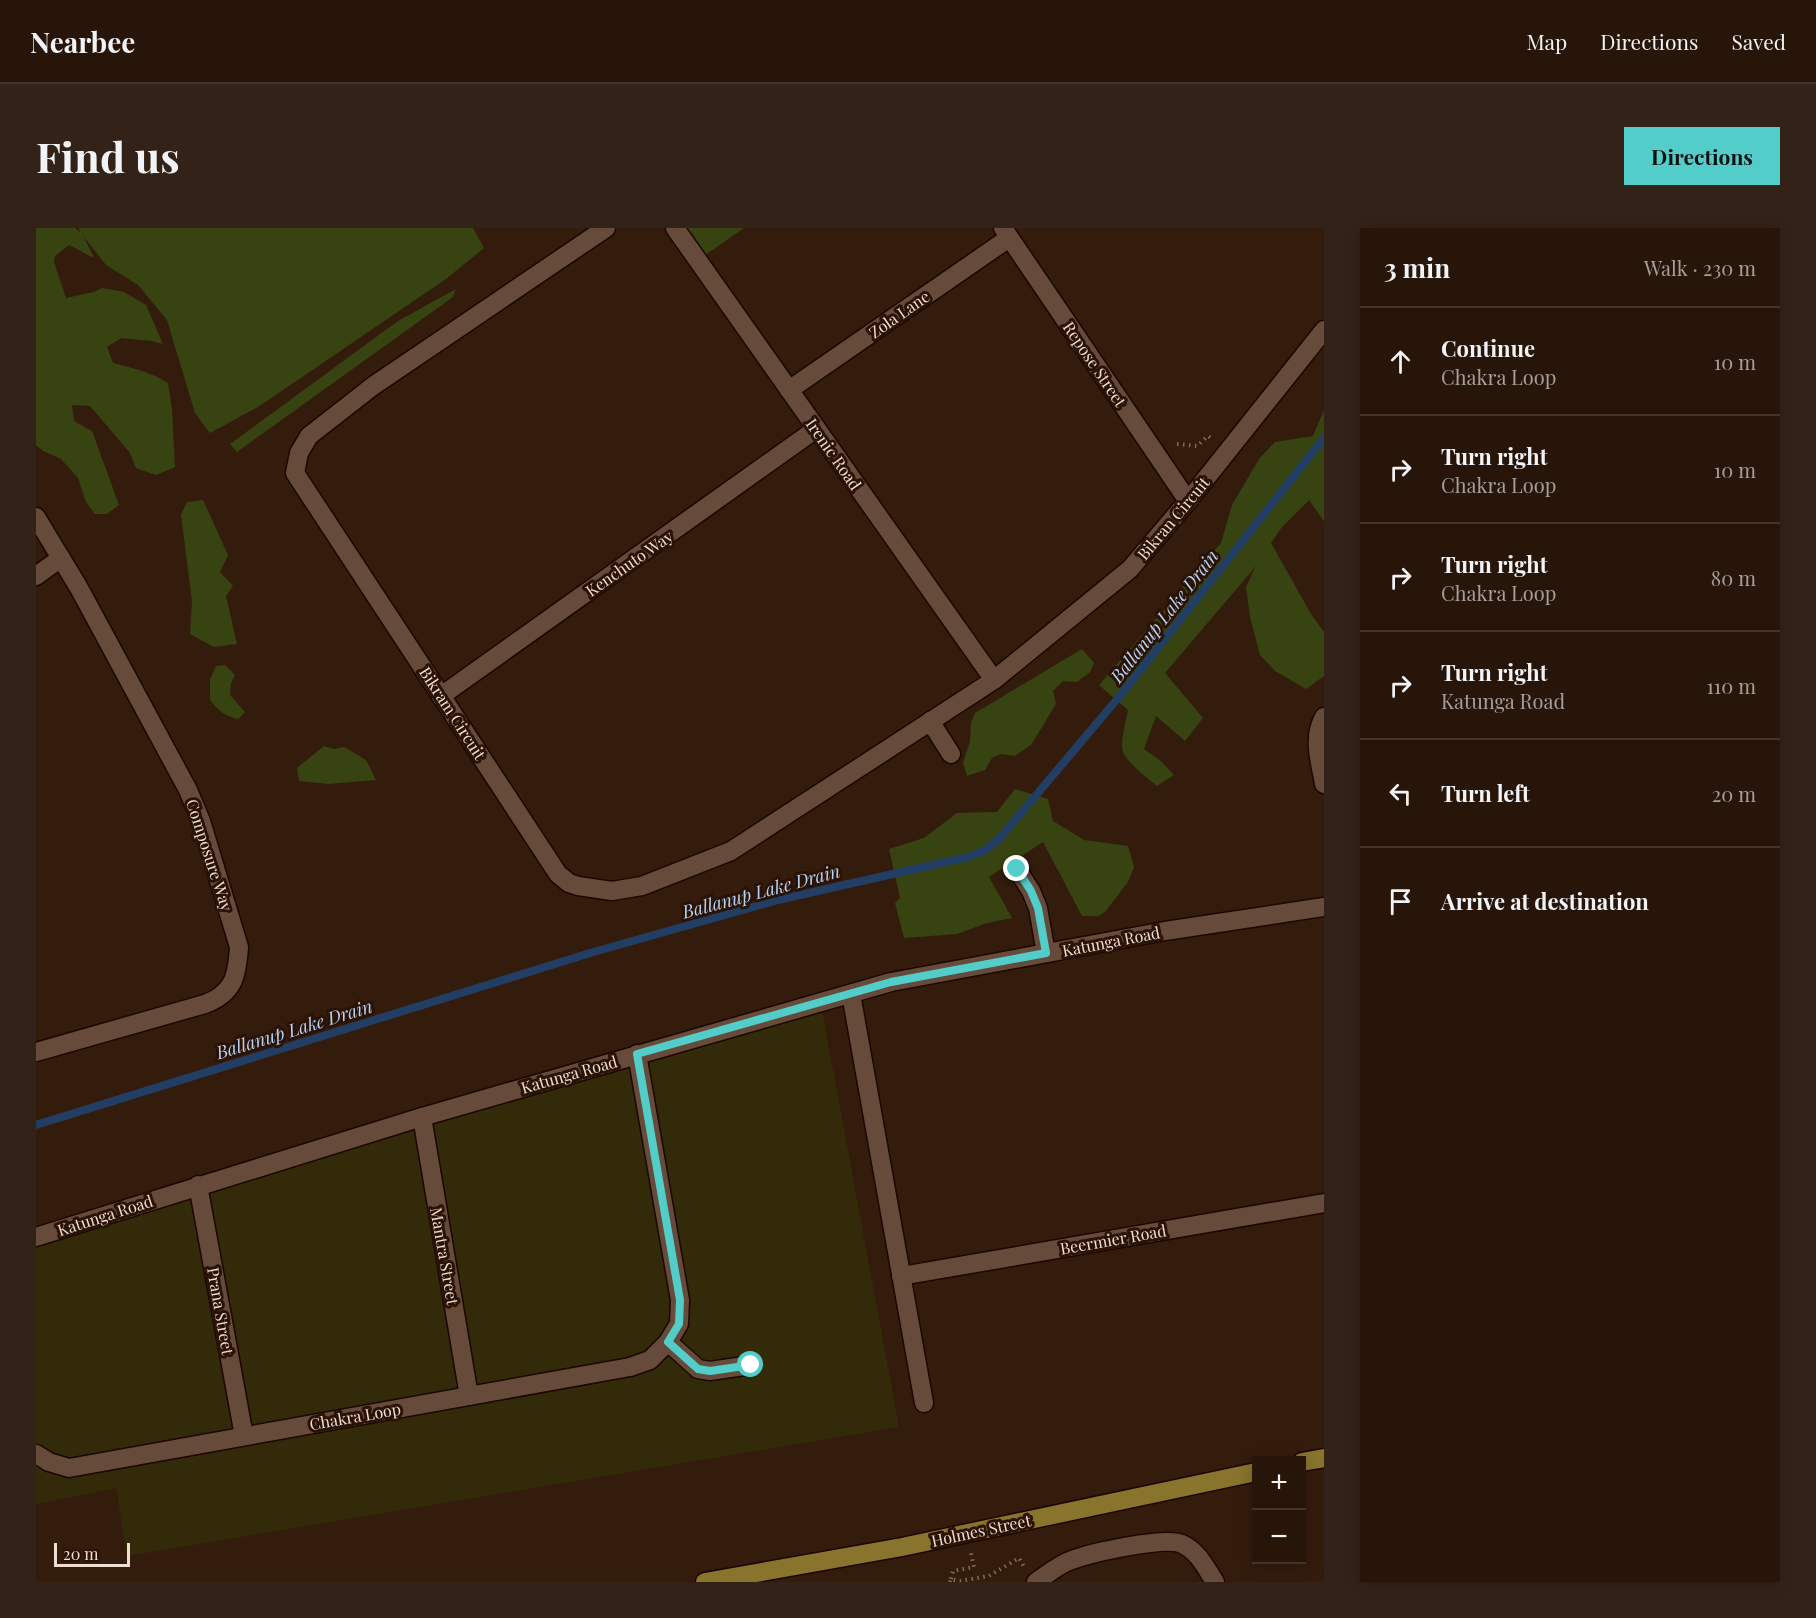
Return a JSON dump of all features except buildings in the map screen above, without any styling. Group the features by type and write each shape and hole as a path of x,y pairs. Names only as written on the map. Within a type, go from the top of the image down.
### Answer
{"main road":[{"path":"1306,1461 1324,1458"},
{"name":"Holmes Street","path":"705,1582 902,1547 1252,1473"}],"street":[{"name":"Bikram Circuit","path":"606,228 373,386 309,436 299,453 295,473 558,874 569,883 578,886 612,891 642,886 731,851 994,680"},
{"name":"Irenic Road","path":"675,228 994,680"},
{"name":"Zola Lane","path":"789,390 1006,233"},
{"name":"Repose Street","path":"1006,233 1188,501"},
{"name":"Bikran Circuit","path":"994,680 1130,569 1188,501 1324,330"},
{"name":"Kenchuto Way","path":"441,696 816,429"},
{"name":"Composure Way","path":"36,517 61,558 188,790 201,821 239,947 238,966 231,985 218,999 36,1052"},
{"path":"36,576 61,558"},
{"path":"1324,717 1318,730 1317,744 1324,784"},
{"path":"930,721 951,754"},
{"path":"1017,869 1031,891 1038,908 1046,953"},
{"name":"Katunga Road","path":"36,1237 422,1117 891,982 1165,931 1324,907"},
{"path":"851,994 924,1403"},
{"name":"Chakra Loop","path":"36,1454 49,1462 69,1468 630,1367 650,1360 668,1342 679,1324 680,1300 637,1054"},
{"name":"Mantra Street","path":"422,1117 469,1396"},
{"name":"Prana Street","path":"198,1185 244,1436"},
{"name":"Beermier Road","path":"901,1276 1324,1203"},
{"path":"668,1342 698,1369 710,1371 751,1365"},
{"path":"1036,1582 1072,1560 1127,1547 1170,1541 1192,1550 1215,1582"}],"path":[{"path":"1174,444 1197,446 1208,436 1227,452"},
{"path":"951,1580 953,1571 974,1567 965,1533"}],"green space":[{"path":"36,228 75,228 80,232 79,228 473,228 484,248 446,279 258,407 210,433 195,413 167,320 138,285 106,265 84,237 94,258 69,245 55,256 54,262 66,298 102,288 124,292 146,305 163,344 121,338 107,347 113,363 148,373 168,383 172,409 175,467 156,475 136,468 130,453 90,406 72,405 74,421 92,431 119,505 107,514 95,514 86,502 78,478 61,459 43,451 36,445"},
{"path":"686,228 744,228 705,255"},
{"path":"456,289 453,297 237,452 230,444 398,321"},
{"path":"1324,410 1324,521 1309,500 1282,527 1271,543 1311,614 1324,632 1324,676 1306,689 1275,671 1260,655 1250,617 1246,587 1256,566 1165,673 1203,718 1185,741 1156,716 1144,749 1162,762 1174,775 1157,786 1133,766 1125,756 1122,743 1128,710 1099,685 1221,543 1232,505 1259,459 1275,442 1313,436"},
{"path":"203,500 228,555 220,572 233,586 226,596 237,644 214,647 190,634 192,601 181,515 187,502"},
{"path":"1082,649 1094,663 1090,672 1077,682 1063,681 1053,691 1056,704 1031,745 1015,756 1001,754 992,758 985,770 967,776 963,763 975,713"},
{"path":"225,665 235,675 231,683 230,695 245,712 238,719 222,712 210,700 210,679 216,666"},
{"path":"324,746 334,749 344,747 366,760 376,780 328,784 299,781 297,768"},
{"path":"1015,789 1048,799 1053,821 1084,840 1128,846 1134,867 1128,882 1105,912 1098,916 1082,916 1043,842 989,877 1012,918 987,923 957,934 904,938 895,903 900,898 889,849 924,838 957,813 997,812"}],"sand":[{"path":"819,994 899,1427 127,1556 116,1488 36,1504 36,1229"}],"waterway":[{"name":"Ballanup Lake Drain","path":"36,1125 590,953 778,900 972,856 985,850 999,839 1119,697 1324,438"}],"route":[{"path":"751,1365 710,1371 698,1369 668,1342 679,1324 680,1300 637,1054 891,982 1046,953 1038,908 1031,891 1017,869"}]}
